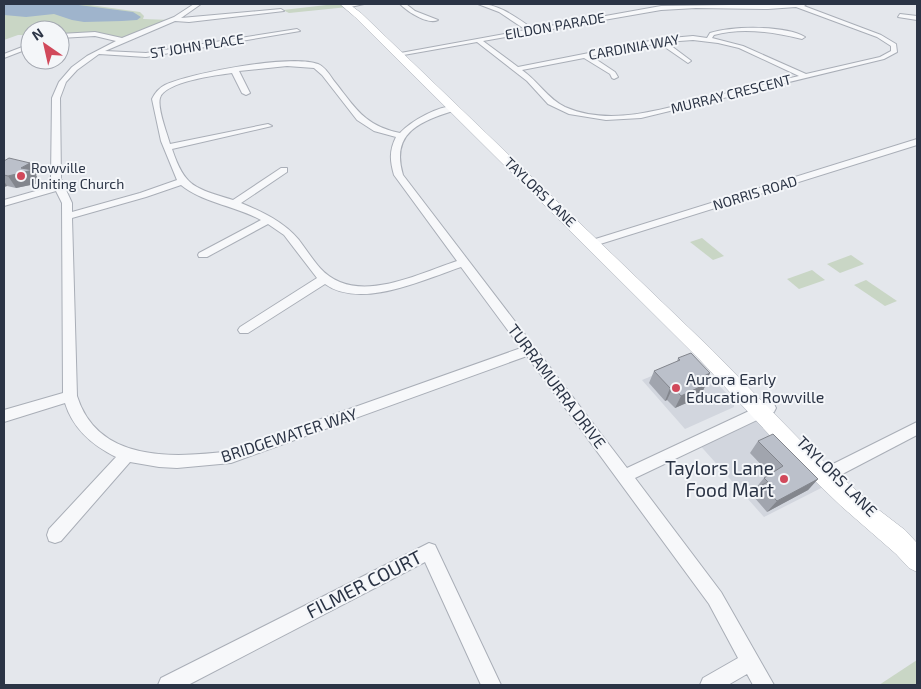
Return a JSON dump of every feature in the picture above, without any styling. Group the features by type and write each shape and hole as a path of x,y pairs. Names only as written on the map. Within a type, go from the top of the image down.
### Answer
{"main road":[{"name":"TAYLORS LANE","path":"348,4 830,473 860,510 911,553"}],"street":[{"name":"BRIDGEWATER WAY","path":"200,4 177,19 122,40 98,52 74,69 59,87 56,98 57,186 54,195 66,214 70,396 76,415 85,427 111,448 127,455 154,460 182,462 231,456 530,350"},
{"path":"348,4 360,4"},
{"path":"403,4 413,12 435,20"},
{"path":"482,4 501,11 531,30"},
{"path":"653,4 661,8"},
{"name":"EILDON PARADE","path":"398,54 661,8 702,5 760,8 800,4"},
{"name":"MURRAY CRESCENT","path":"478,40 536,84 546,98 556,105 578,113 606,118 641,116 888,57 894,52 895,48 891,42 880,36 800,4"},
{"path":"177,19 189,20 281,11"},
{"path":"900,16 917,18"},
{"path":"709,39 710,35 714,33 734,30 784,32 802,37"},
{"name":"ST JOHN PLACE","path":"98,52 128,55 146,54 297,31"},
{"path":"70,35 95,34 122,40"},
{"name":"CARDINIA WAY","path":"517,69 660,41 685,38 709,39 742,47 805,76"},
{"path":"660,41 688,62"},
{"path":"4,56 20,50"},
{"path":"586,56 613,73 614,77"},
{"path":"453,108 420,120 402,136 381,132 365,125 322,70 314,65 301,63 283,63 180,81 160,91 156,103 175,172 182,181 204,194 234,204 280,227 296,242 323,280 344,288 375,289 464,262"},
{"path":"235,71 246,93"},
{"path":"168,147 268,126"},
{"name":"TURRAMURRA DRIVE","path":"402,136 394,152 395,167 399,175 715,598 764,685"},
{"name":"NORRIS ROAD","path":"593,244 917,142"},
{"path":"234,204 284,170"},
{"path":"66,214 143,195 182,181"},
{"path":"4,202 57,186"},
{"path":"203,255 268,220"},
{"path":"244,330 323,280"},
{"path":"4,416 70,396"},
{"path":"624,476 764,410"},
{"path":"830,473 917,428"},
{"path":"55,535 127,455"},
{"name":"FILMER COURT","path":"168,685 429,551 491,685"},
{"path":"710,685 751,661"}],"shaded area":[{"path":"693,359 734,401 734,407 685,429 642,380"},
{"path":"751,416 831,483 764,517 697,442"}],"green space":[{"path":"4,4 83,4 140,12 144,16 143,19 172,20 122,40 103,36 70,36 70,20 20,20 20,35 4,40"},
{"path":"344,4 348,7 289,13 283,10"},
{"path":"702,238 724,256 713,260 690,242"},
{"path":"851,255 864,264 840,273 827,264"},
{"path":"812,270 825,280 799,289 787,279"},
{"path":"866,280 897,301 885,306 854,285"},
{"path":"917,660 917,685 879,685"}],"water":[{"path":"4,4 71,4 133,12 141,17 137,20 84,22 54,14 26,17 4,15"}],"building":[{"path":"9,158 30,163 21,168 33,170 8,176 4,175 4,161"},
{"path":"691,353 710,373 700,378 706,384 681,396 673,387 670,388 654,371"},
{"path":"773,434 818,479 777,501 762,485 768,482 764,478 783,466 758,441"}],"place":[{"name":"Rowville Uniting Church","path":"21,176"},
{"name":"Aurora Early Education Rowville","path":"676,388"},
{"name":"Taylors Lane Food Mart","path":"784,479"}]}
